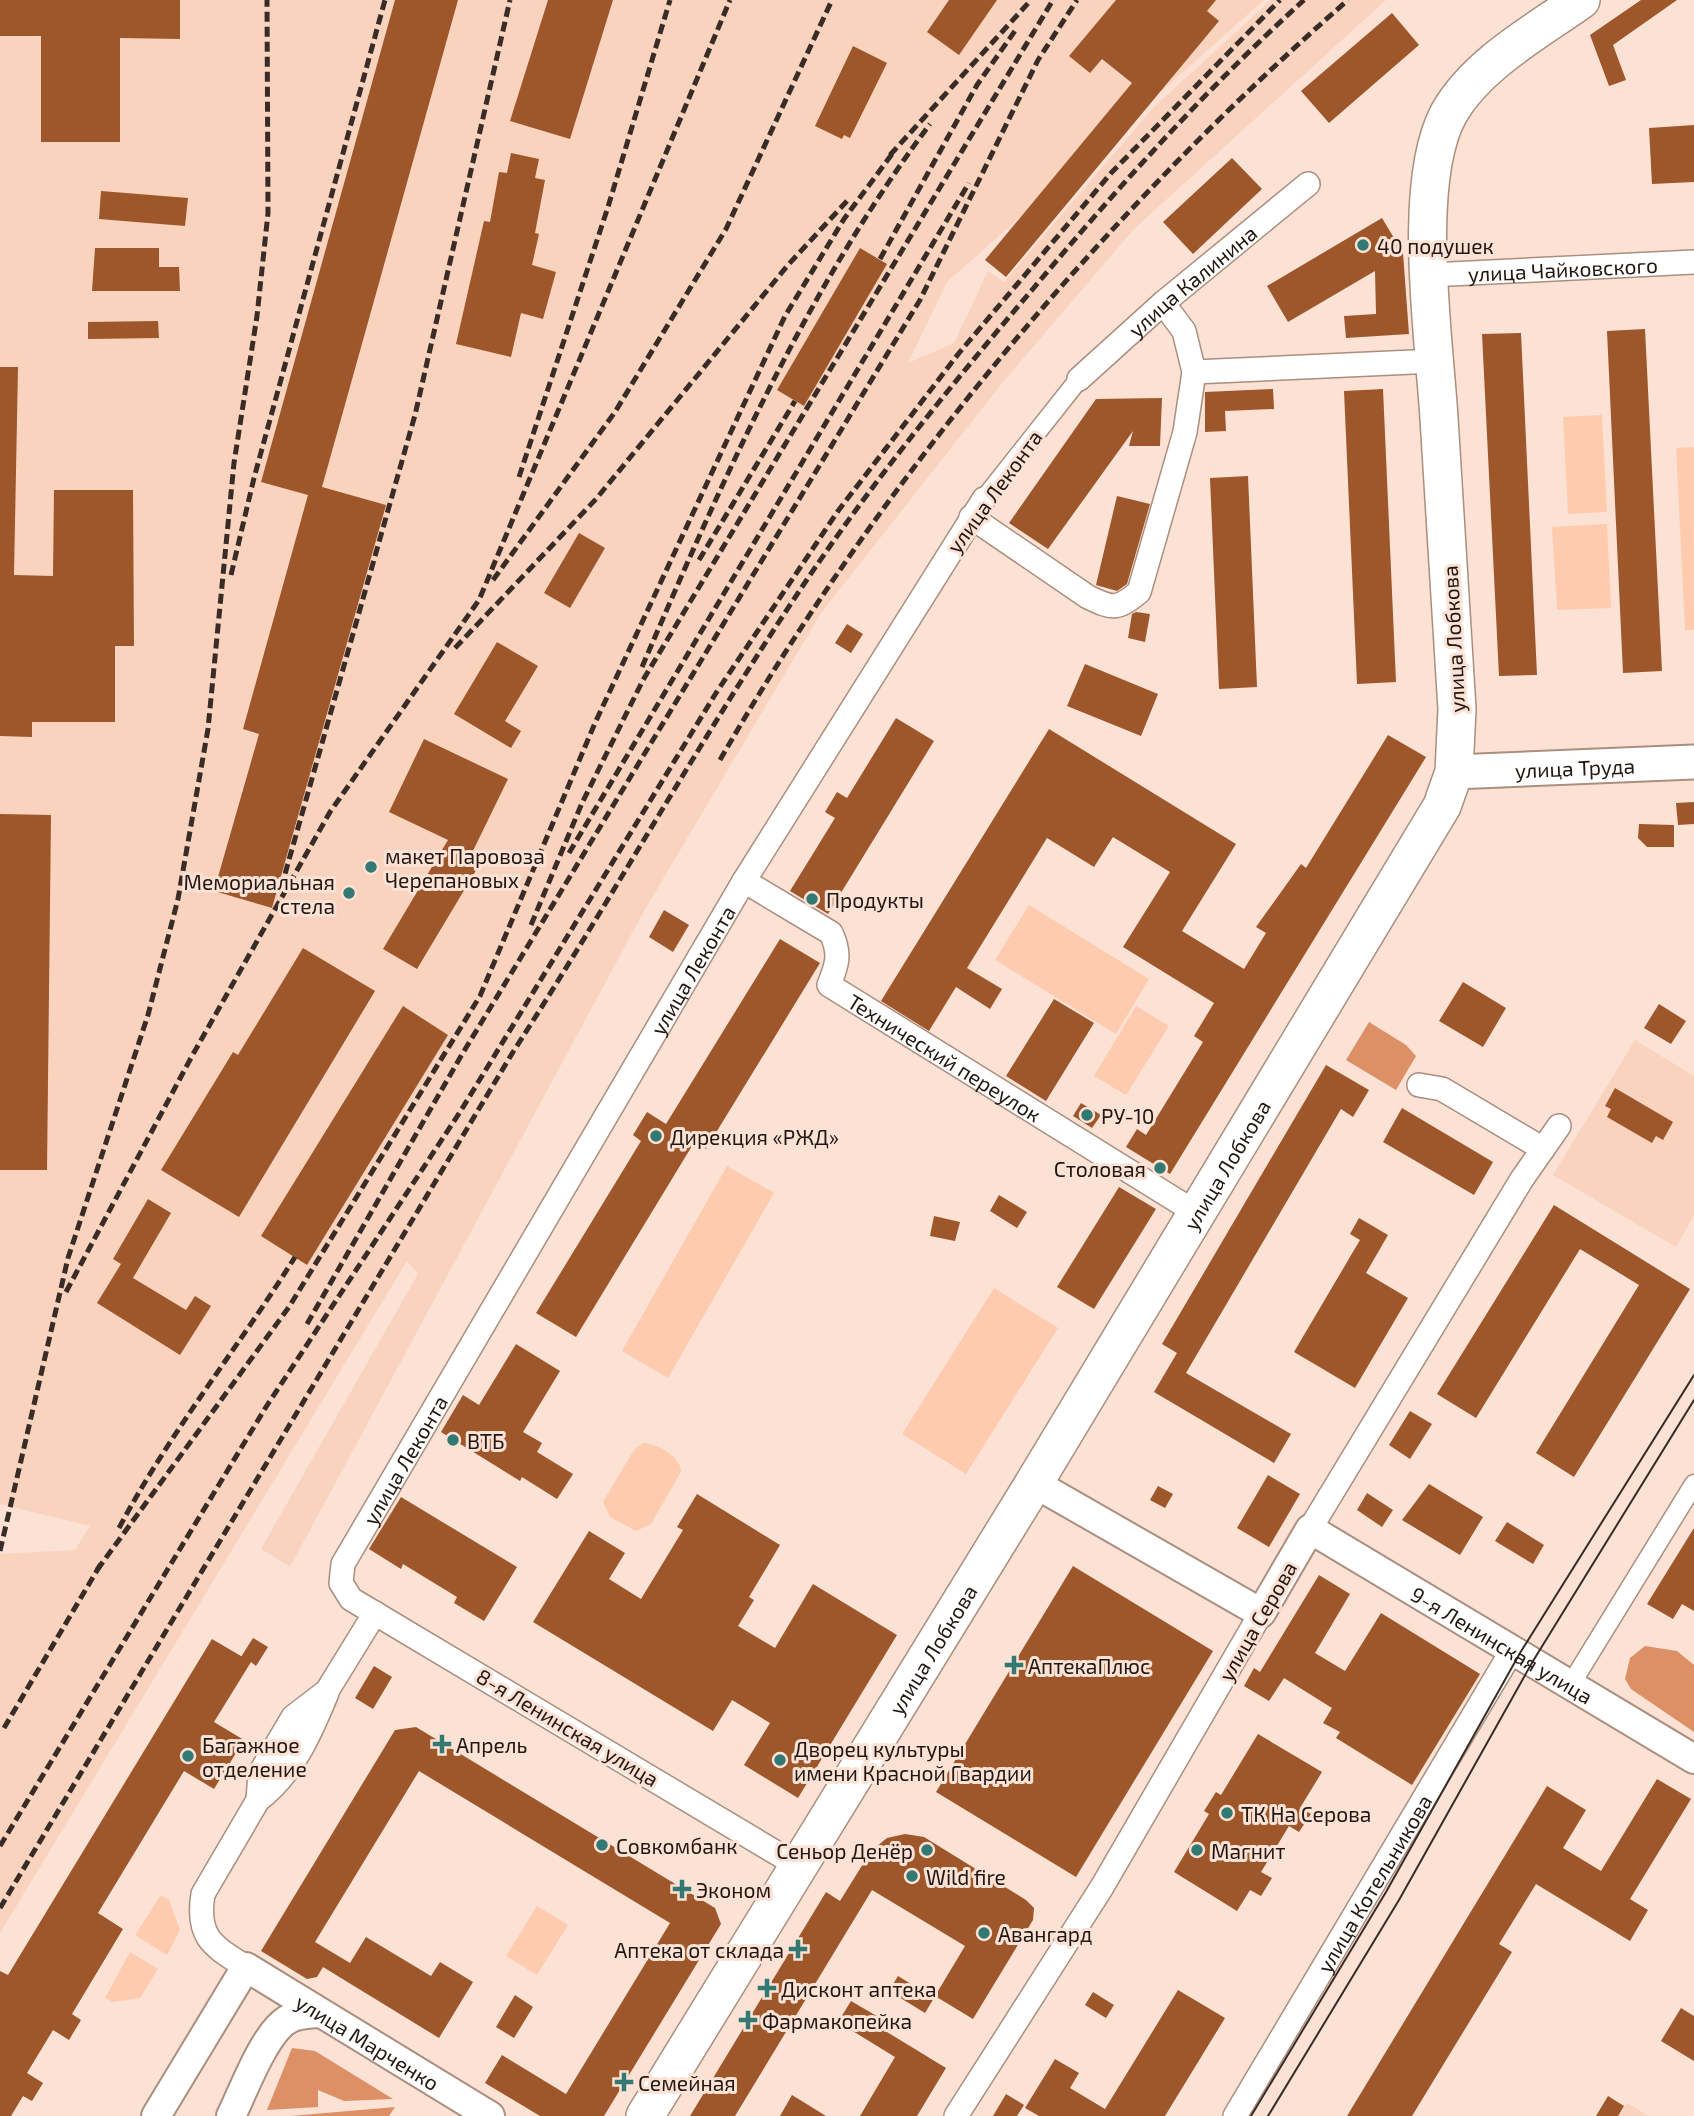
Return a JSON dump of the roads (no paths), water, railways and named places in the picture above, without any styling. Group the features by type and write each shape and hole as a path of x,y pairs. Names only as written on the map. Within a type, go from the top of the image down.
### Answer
{"main road":[{"name":"улица Лобкова","path":"645,2116 1034,1483 1442,806 1454,772 1457,709 1430,275 1429,181 1448,116 1461,94 1486,70 1581,0"},
{"name":"улица Труда","path":"1454,772 1694,762"}],"street":[{"name":"улица Калинина","path":"1079,379 1163,303 1308,184"},
{"name":"улица Чайковского","path":"1430,275 1694,262"},
{"path":"977,508 1088,597 1109,607 1123,605 1139,592 1185,432 1195,372 1184,331 1163,303"},
{"path":"1195,372 1435,361"},
{"name":"улица Леконта","path":"341,1583 343,1564 744,881 977,508 1079,379"},
{"name":"Технический переулок","path":"744,881 831,933 837,946 838,961 829,985 1195,1212"},
{"path":"1419,1085 1441,1089 1543,1149"},
{"name":"улица Серова","path":"956,2116 1098,1893 1310,1529 1559,1126"},
{"path":"1034,1483 1261,1614"},
{"path":"1571,1684 1694,1484"},
{"name":"9-я Ленинская улица","path":"1310,1529 1694,1759"},
{"name":"8-я Ленинская улица","path":"341,1583 351,1599 800,1867"},
{"path":"156,2116 246,1967 214,1947 202,1926 201,1910 209,1881 258,1800 260,1773 293,1717 327,1691 375,1613"},
{"name":"улица Котельникова","path":"1235,2116 1513,1649"},
{"name":"улица Марченко","path":"246,1967 490,2116"},
{"path":"231,2116 273,2032 285,2021 319,2013"}],"tram line":[{"path":"1251,2116 1386,1892 1520,1653 1694,1375"},
{"path":"1268,2116 1399,1900 1533,1661 1694,1400"}],"railway":[{"path":"0,1551 68,1258 148,1015 178,899 208,729 234,463 257,316 268,213 267,0"},
{"path":"231,575 254,478 385,0"},
{"path":"281,888 415,415 510,0"},
{"path":"519,477 608,207 670,0"},
{"path":"66,1292 192,1056 330,812 479,600 730,0"},
{"path":"493,580 615,412 726,229 832,0"},
{"path":"890,155 1031,0"},
{"path":"531,925 582,803 643,680 1053,0"},
{"path":"307,1324 461,1056 920,300 1038,60 1077,0"},
{"path":"0,1846 266,1407 460,1112 716,693 838,511 959,353 1112,172 1280,0"},
{"path":"0,1908 513,1052 766,641 804,584 857,508 914,434 1064,252 1197,104 1304,0"},
{"path":"720,760 783,656 851,553 925,453 1003,355 1085,260 1170,169 1258,82 1348,0"},
{"path":"880,259 977,85 1017,28"},
{"path":"642,667 736,456 806,318 844,252 930,124"},
{"path":"97,1570 289,1307 480,996 595,723 785,316 844,219 895,150"},
{"path":"569,853 969,183"},
{"path":"455,648 596,499 788,265 847,201"},
{"path":"699,560 795,401"},
{"path":"119,1528 182,1424 295,1257"},
{"path":"4,1728 102,1562"}],"place":[{"name":"40 подушек","path":"1363,245"},
{"name":"макет Паровоза Черепановых","path":"371,867"},
{"name":"Мемориальная стела","path":"349,893"},
{"name":"Продукты","path":"812,899"},
{"name":"РУ-10","path":"1087,1115"},
{"name":"Дирекция «РЖД»","path":"656,1136"},
{"name":"Столовая","path":"1160,1168"},
{"name":"ВТБ","path":"453,1440"},
{"name":"АптекаПлюс","path":"1014,1665"},
{"name":"Апрель","path":"442,1744"},
{"name":"Багажное отделение","path":"188,1756"},
{"name":"Дворец культуры имени Красной Гвардии","path":"780,1760"},
{"name":"ТК На Серова","path":"1227,1813"},
{"name":"Совкомбанк","path":"602,1845"},
{"name":"Сеньор Денёр","path":"927,1850"},
{"name":"Магнит","path":"1197,1850"},
{"name":"Wild fire","path":"912,1876"},
{"name":"Эконом","path":"682,1889"},
{"name":"Авангард","path":"984,1933"},
{"name":"Аптека от склада","path":"798,1949"},
{"name":"Дисконт аптека","path":"767,1988"},
{"name":"Фармакопейка","path":"748,2020"},
{"name":"Семейная","path":"624,2082"}]}
